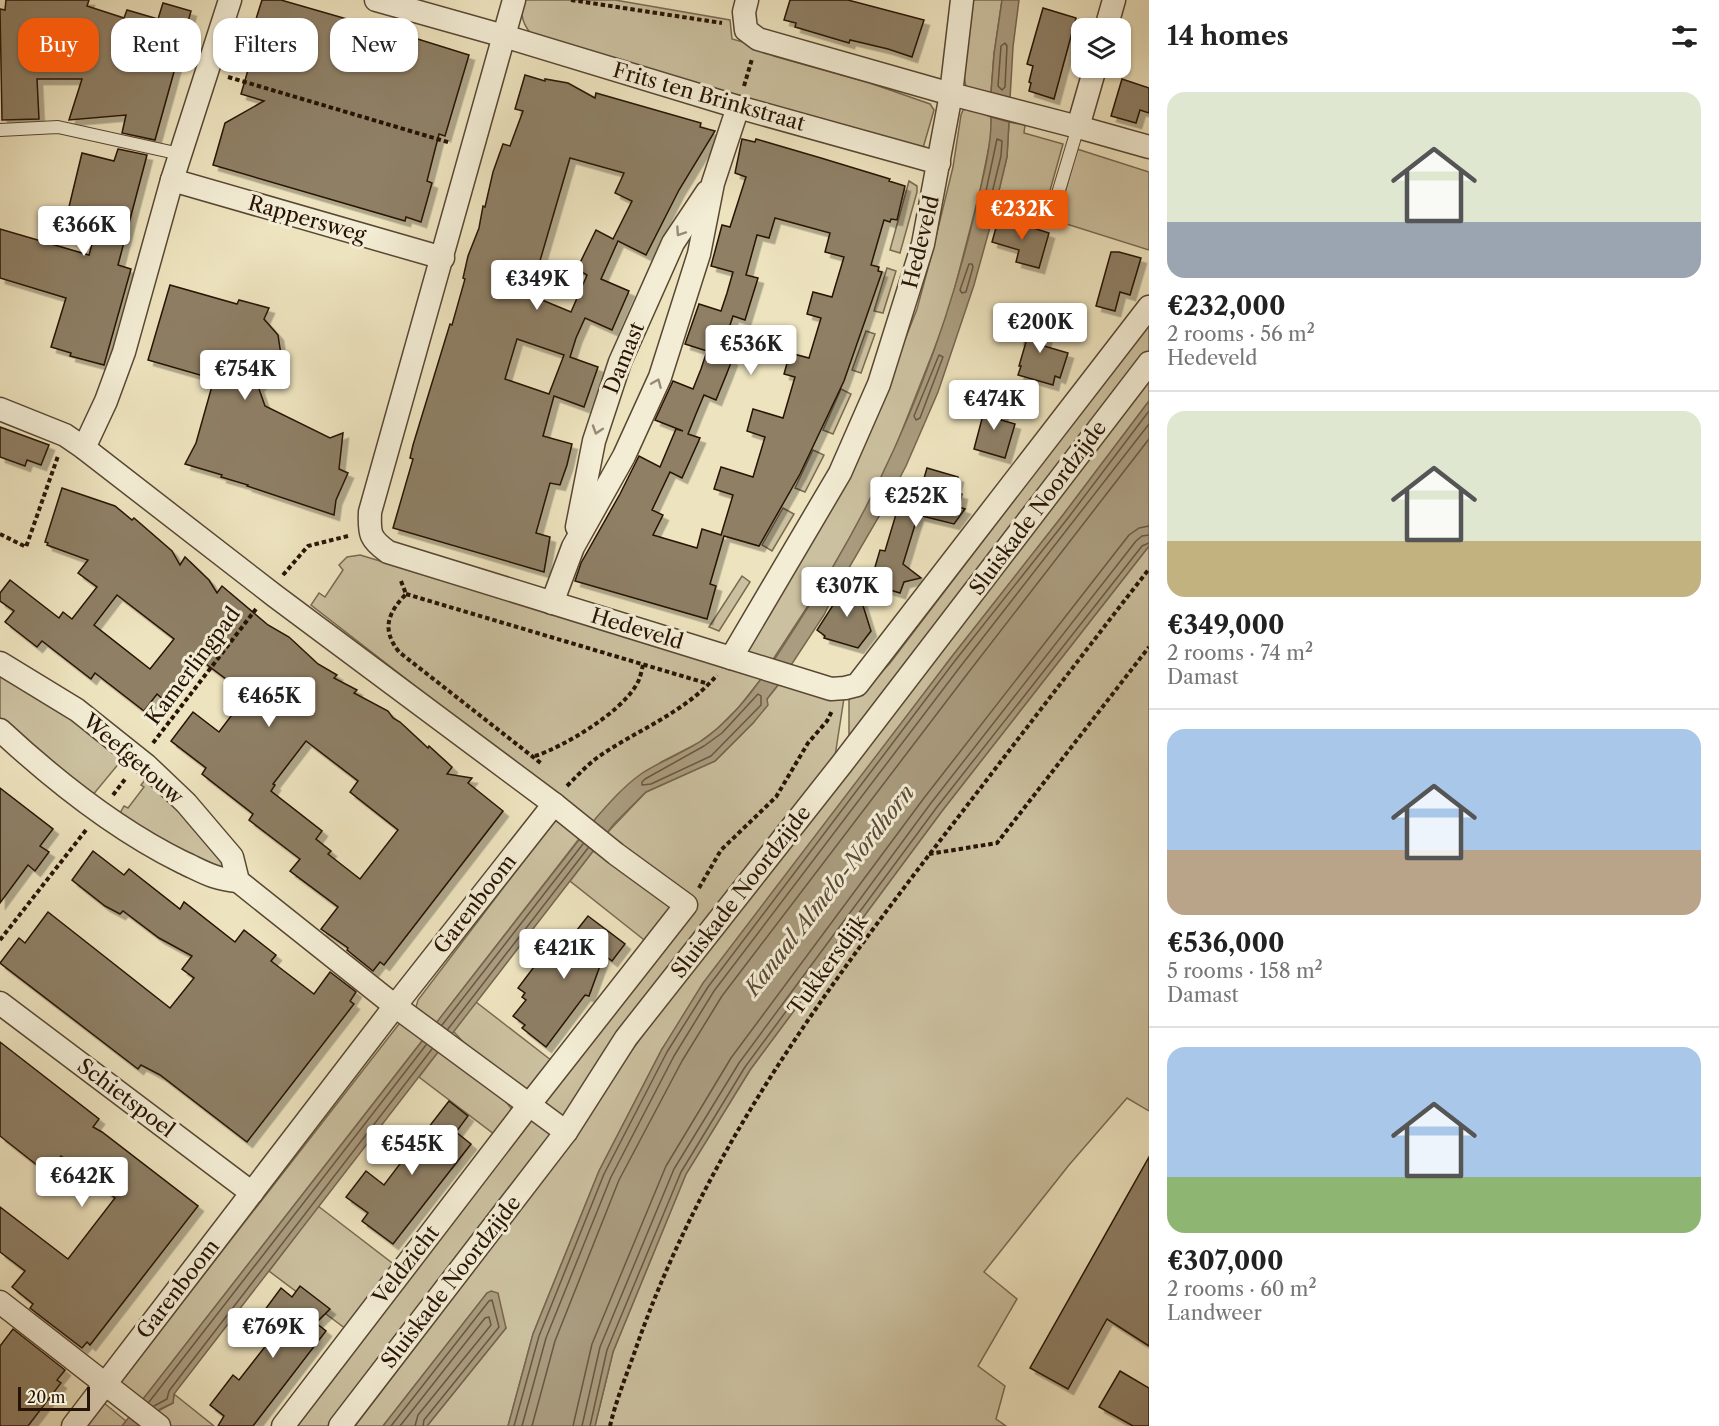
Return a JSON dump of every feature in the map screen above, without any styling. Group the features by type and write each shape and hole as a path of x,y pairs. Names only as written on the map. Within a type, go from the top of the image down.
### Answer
{"street":[{"path":"84,448 106,401 124,352 172,180 230,0"},
{"name":"Frits ten Brinkstraat","path":"376,0 738,107 939,163"},
{"path":"369,531 370,512 514,0"},
{"path":"747,0 744,12 752,35 951,94 1149,147"},
{"name":"Hedeveld","path":"369,531 376,543 388,552 731,658 840,473 879,384 923,244 951,94 962,0"},
{"path":"1109,18 1114,0"},
{"path":"1078,127 1092,78"},
{"name":"Damast","path":"552,603 573,547 624,456 660,377 699,254 713,183 738,107"},
{"name":"Rappersweg","path":"172,180 442,258"},
{"name":"Damast","path":"573,547 594,441 620,362 673,243 713,183"},
{"path":"731,658 835,689 857,685 1149,307"},
{"name":"Sluiskade Noordzijde","path":"340,1426 566,1132 626,1038 841,765 1149,363"},
{"path":"0,409 65,435 84,448 269,592 564,802 616,854 712,927"},
{"name":"Weefgetouw","path":"0,663 77,710 140,760 186,803 232,857 238,881"},
{"path":"0,730 34,761 100,812 160,851 217,879 238,881 414,1020 566,1132"},
{"name":"Garenboom","path":"73,1426 112,1391 252,1193 396,1006 564,802"},
{"name":"Veldzicht","path":"283,1426 686,905"},
{"name":"Schietspoel","path":"0,1003 252,1193"},
{"path":"0,1302 159,1426"}],"lane":[{"path":"0,130 58,126 180,154"},
{"path":"1050,220 1078,127"}],"path":[{"path":"571,0 720,23 752,35 738,107"},
{"path":"207,70 473,150"},
{"path":"0,534 27,547 65,435"},
{"name":"Kamerlingpad","path":"0,940 269,592 308,546 369,531"},
{"name":"Tukkersdijk","path":"610,1426 652,1302 687,1225 730,1141 806,1020 884,913 1149,569"},
{"path":"399,576 406,594"},
{"path":"406,594 709,684"},
{"path":"406,594 388,619 388,630 399,652 551,771"},
{"path":"929,854 997,843 1149,647"},
{"path":"564,802 596,759 680,708 709,684 731,658"},
{"path":"534,756 573,738 625,699 640,678 643,665"},
{"path":"686,905 721,850 767,808 784,786 808,743 827,721 833,708 835,689"},
{"path":"559,779 564,802"}],"shaded area":[{"path":"522,0 615,0 730,20 732,39 771,50 774,56 867,82 930,104 934,110 923,148 535,38 523,20"},
{"path":"972,0 1002,0 991,93 967,88 965,81 967,32"},
{"path":"969,108 991,117 992,132 980,191 948,314 892,456 864,513 830,572 770,664 747,656 746,646 795,571 834,503 897,360 917,309 931,257 953,167 961,115 963,110"},
{"path":"1009,122 1025,125 1024,133 1063,144 1040,220 994,211 1007,157"},
{"path":"1077,149 1149,172 1149,250 1057,221"},
{"path":"909,181 917,186 917,192 900,253 890,250"},
{"path":"887,268 896,271 883,313 874,311"},
{"path":"1149,323 1149,351 849,739 849,696 862,694 890,663"},
{"path":"866,331 875,334 861,373 852,370"},
{"path":"1149,379 1149,401 950,659 662,1049 599,1171 533,1334 508,1426 427,1426 506,1328 487,1293 383,1426 355,1426 494,1244 677,987"},
{"path":"841,389 851,394 833,434 823,430"},
{"path":"813,450 824,455 805,492 795,488"},
{"path":"783,508 794,514 772,551 762,545"},
{"path":"1149,546 1149,1111 1127,1098 1069,1165 984,1272 1017,1299 978,1366 1005,1386 996,1419 1006,1426 595,1426 613,1352 686,1174 750,1070 942,811"},
{"path":"360,555 762,678 739,707 718,728 700,742 661,762 592,823 311,605 319,593 325,597 343,570 339,565 347,557"},
{"path":"742,576 750,582 719,631 709,627"},
{"path":"0,670 125,756 92,796 0,718"},
{"path":"778,685 844,698 835,756 554,1137 328,1426 289,1426 689,905 606,834 646,792 715,761 754,722"},
{"path":"148,776 181,805 225,867 220,871 119,815 124,806 128,808 144,787 141,785"},
{"path":"561,820 582,835 434,1026 419,1013 416,1007 418,1000 554,821"},
{"path":"593,851 614,862 670,906 672,912 648,943 570,881"},
{"path":"476,1002 556,1064 531,1088 524,1088 468,1047 453,1031"},
{"path":"399,1024 404,1024 425,1037 141,1402 124,1389 121,1381"},
{"path":"438,1052 489,1085 506,1101 512,1110 498,1137 419,1077"},
{"path":"318,1206 396,1266 346,1329 269,1271"},
{"path":"174,1394 214,1426 171,1426 158,1411 173,1403"},
{"path":"104,1403 126,1421 122,1426 86,1426"}],"water":[{"path":"1002,0 1019,0 1010,99 991,93"},
{"path":"991,117 1009,122 1007,157 974,285 938,392 906,466 885,506 824,615 767,699 768,705 715,761 646,792 614,824 174,1394 173,1403 160,1409 145,1426 122,1426 596,818 623,789 641,774 694,746 721,726 746,698 776,658 826,579 879,481 923,379 959,274 988,155"},
{"name":"Kanaal Almelo-Nordhorn","path":"1149,401 1149,546 942,811 750,1070 686,1174 613,1352 595,1426 508,1426 533,1334 599,1171 662,1049 703,983"},
{"path":"491,1291 498,1293 506,1328 427,1426 383,1426 487,1293"}],"building":[{"path":"6,0 89,0 87,6 124,18 111,18 111,72 174,72 155,140 122,133 126,115 69,120 82,79 37,79 39,119 2,120 0,9 5,10"},
{"path":"262,0 281,0 343,18 330,18 330,72 418,72 418,39 469,55 445,136 439,134 427,181 432,183 421,222 406,217 405,221 213,165 225,123 264,101 241,94 247,72 318,72 318,18 256,18"},
{"path":"790,0 848,0 924,20 912,57 850,40 849,43 795,27 796,23 784,20"},
{"path":"163,3 191,11 189,18 158,18"},
{"path":"1043,8 1076,18 1071,18 1071,36 1054,99 1029,91 1033,66 1027,64"},
{"path":"127,10 155,18 124,18"},
{"path":"525,75 545,81 545,79 568,83 595,98 596,93 701,123 700,127 715,131 679,190 646,255 618,241 601,279 629,291 612,330 585,318 576,338 570,357 598,367 584,407 554,396 543,436 572,444 560,485 550,483 536,533 550,537 544,572 393,528 413,459 410,458 413,445 450,324 452,325 465,279 463,278 468,256 479,228 493,172 503,144 510,146 523,111 515,109","holes":["570,158 624,173 615,193 632,201 613,239 596,230 577,269 587,275 571,312 530,295","517,339 564,355 549,394 505,379"]},
{"path":"1122,79 1149,88 1149,113 1140,110 1136,123 1111,116"},
{"path":"742,139 755,142 756,139 890,179 889,181 905,186 897,220 891,219 890,222 884,220 871,265 879,267 878,271 882,272 844,381 800,474 759,546 724,536 710,584 716,586 707,619 575,581 581,563 639,456 660,467 676,429 683,431 655,420 673,381 693,389 701,369 707,351 685,344 699,304 721,311 727,293 733,272 711,266 722,225 730,227 746,177 735,173","holes":["775,218 830,233 825,252 844,257 832,297 813,292 807,314 821,318 809,358 790,353 784,374 795,377 783,418 753,409 747,431 765,437 753,477 721,467 714,489 733,495 721,535 702,529 697,548 653,535 663,515 652,510 670,472 682,478 700,438 688,434 704,395 716,400 732,360 720,355 733,316 745,320 758,278 746,275 757,235 769,238"]},
{"path":"118,149 147,155 118,265 131,269 104,365 70,356 71,353 51,347 66,298 0,278 0,229 89,255 99,218 68,211 82,153 114,161"},
{"path":"999,217 1049,233 1039,268 1016,262 1019,250 992,242"},
{"path":"1111,252 1141,258 1130,295 1120,292 1115,311 1096,306"},
{"path":"170,285 237,304 239,300 269,308 264,319 278,335 281,355 273,372 258,386 265,406 330,438 343,433 339,469 348,473 336,500 334,515 185,464 196,443 214,379 148,360"},
{"path":"1024,318 1050,325 1044,346 1068,353 1060,378 1055,376 1053,385 1018,375 1026,342 1018,340"},
{"path":"987,400 1005,405 1001,420 1015,424 1005,458 974,449"},
{"path":"0,427 49,445 41,465 27,460 25,466 0,457"},
{"path":"927,468 958,477 954,492 962,494 959,507 965,509 954,524 918,515 903,564 921,578 904,582 900,593 870,584 880,550 885,551 900,501 916,506"},
{"path":"62,488 115,506 132,520 134,518 172,551 180,565 185,557 209,580 217,593 222,586 268,625 289,637 318,664 337,675 334,678 357,690 354,693 388,711 393,718 452,767 447,774 472,778 468,783 503,811 384,965 380,962 373,971 347,950 348,948 321,929 338,907 290,871 300,859 249,820 253,814 202,774 206,768 171,741 193,712 219,732 247,695 198,658 165,701 157,694 144,711 95,673 91,679 42,641 37,647 5,622 14,611 0,601 0,593 10,580 59,618 63,612 72,619 97,587 78,573 88,560 47,545 48,543 45,542","holes":["117,595 174,639 150,669 94,625","306,741 358,781 350,792 398,830 360,879 328,854 331,851 316,839 322,831 271,791 275,785 273,784"]},
{"path":"853,574 871,631 858,648 824,638 825,636 817,630"},
{"path":"0,788 53,829 40,846 49,852 35,871 28,865 0,903"},
{"path":"93,851 124,875 129,869 180,909 184,902 235,942 244,930 276,955 271,961 314,994 330,972 356,992 350,1001 354,1004 247,1142 160,1075 141,1065 138,1069 0,963 19,938 25,943 48,912 170,1008 194,978 182,969 192,956 159,938 123,911 120,914 105,906 72,880"},
{"path":"588,916 625,944 612,961 604,955 589,996 585,995 546,1047 522,1028 525,1025 513,1016 526,1000 522,997 525,993 518,988 546,951 555,958"},
{"path":"0,1042 99,1119 93,1127 198,1206 90,1345 87,1342 82,1348 30,1308 33,1304 12,1287 25,1271 0,1252 0,1207 68,1259 115,1198 61,1156 47,1173 0,1136"},
{"path":"449,1101 468,1116 456,1132 471,1144 393,1244 362,1221 368,1213 346,1197 366,1171 384,1185 406,1156 401,1152 412,1137 418,1141"},
{"path":"1149,1157 1149,1346 1107,1319 1068,1389 1030,1368"},
{"path":"300,1286 330,1309 316,1323 326,1331 253,1426 218,1426 224,1416 210,1405 233,1375 239,1380 282,1325 264,1311 281,1288 292,1297"},
{"path":"13,1329 65,1370 57,1380 61,1383 28,1426 0,1426 0,1346"},
{"path":"1120,1371 1149,1388 1149,1426 1133,1426 1099,1407"}]}
